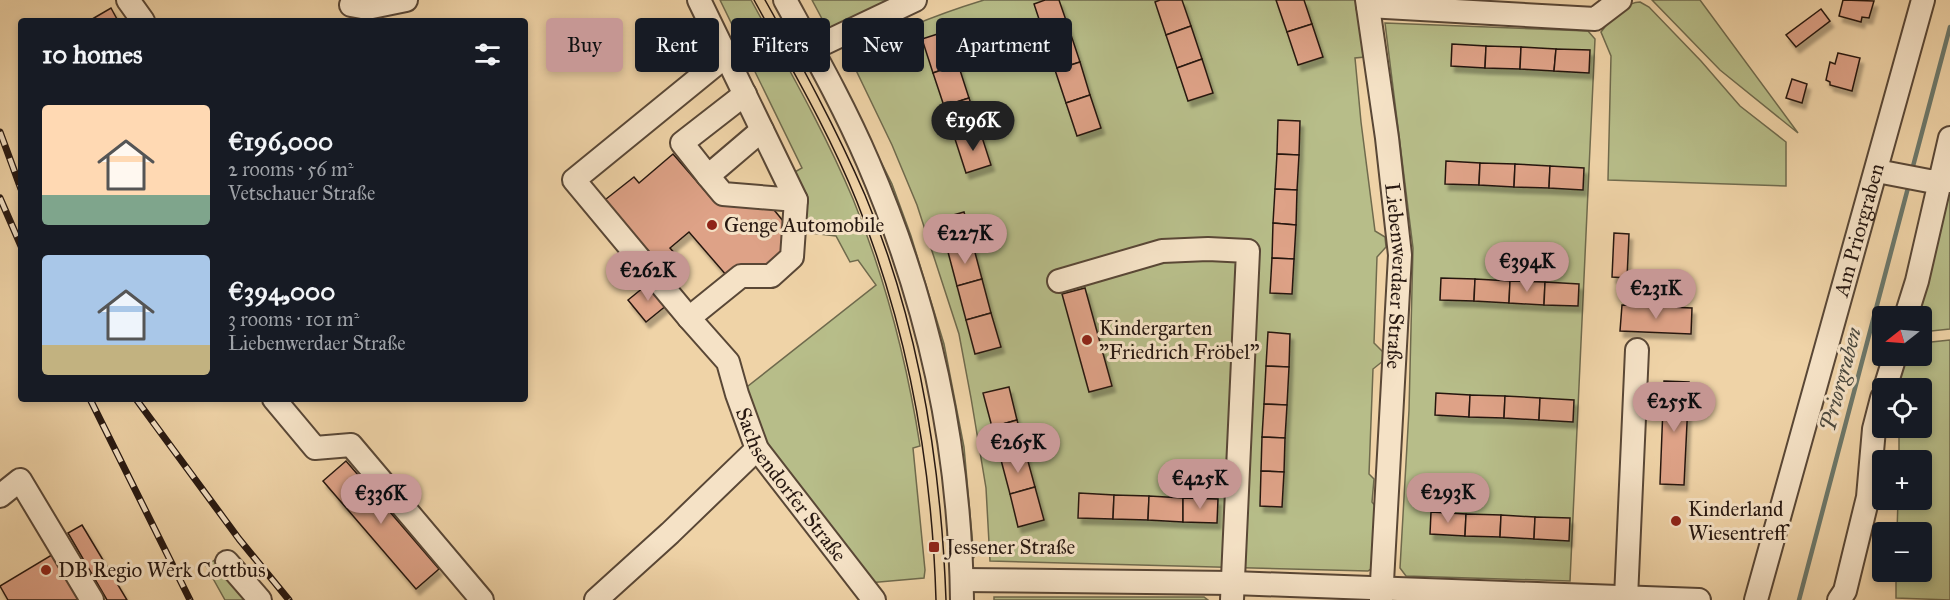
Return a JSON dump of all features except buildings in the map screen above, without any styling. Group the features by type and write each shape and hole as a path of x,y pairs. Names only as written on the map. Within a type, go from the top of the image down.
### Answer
{"street":[{"path":"128,0 141,18"},
{"path":"346,9 367,8 406,0"},
{"path":"689,318 741,276 771,276 792,257 796,200 699,0"},
{"path":"785,0 795,18"},
{"path":"830,40 915,0"},
{"path":"1367,3 1432,5 1595,19 1620,0"},
{"name":"Am Priorgraben","path":"1756,600 1888,173 1923,0"},
{"name":"Liebenwerdaer Straße","path":"1367,3 1387,138 1400,255 1381,595"},
{"path":"726,56 656,113 723,194 796,200"},
{"path":"824,72 868,161 898,239 923,315 935,361 952,452 962,590 1699,600"},
{"path":"682,143 745,94"},
{"name":"Sachsendorfer Straße","path":"656,113 574,180 728,362 737,394 758,449 874,600"},
{"path":"708,176 762,130"},
{"path":"1909,306 1950,138"},
{"path":"1888,173 1940,181"},
{"path":"1059,281 1162,251 1208,249 1248,251 1232,592"},
{"path":"1626,598 1637,350"},
{"path":"277,402 315,448 351,445 482,600"},
{"path":"1839,600 1845,591 1868,497 1873,438"},
{"path":"596,600 758,449"},
{"path":"0,496 20,480 92,600"},
{"path":"227,562 260,600"}],"green space":[{"path":"720,0 751,0 761,18 731,18 731,23"},
{"path":"812,0 896,0 855,18 842,18 842,24 830,29 830,18 822,18"},
{"path":"984,0 1357,0 1365,57 1355,58 1361,122 1375,231 1385,237 1386,247 1377,257 1374,343 1383,352 1383,361 1373,369 1369,474 1374,479 1372,502 1376,507 1375,566 1368,571 990,561 986,488 959,334 917,205 892,145 857,72 924,72 924,21"},
{"path":"1652,0 1700,0 1798,133 1720,70"},
{"path":"1640,2 1649,7 1701,61 1740,106 1786,142 1786,186 1608,180 1611,56 1601,32 1623,9"},
{"path":"1385,23 1588,31 1595,39 1570,581 1406,576 1400,568 1409,410 1413,248"},
{"path":"755,72 791,72 830,148 865,229 894,321 915,415 920,446 913,448 924,578 868,583 765,451 743,390 876,285 858,260 850,262 836,236 803,232 793,173 802,168"},
{"path":"854,107 892,184 911,236 944,344 964,447 974,558 971,553 966,495"},
{"path":"1950,186 1950,329 1932,331 1932,306 1916,306"},
{"path":"1950,340 1950,600 1896,598 1896,582 1932,582 1932,522 1897,522 1898,510 1932,510 1932,450 1899,450 1899,438 1932,438 1932,378 1900,378 1901,366 1932,366 1932,342"},
{"path":"225,553 267,600 225,600 206,566"},
{"path":"994,597 1204,597 1208,600 994,600"}],"waterway":[{"name":"Priorgraben","path":"1912,170 1950,27"},
{"name":"Priorgraben","path":"1799,600 1909,184"}],"tram line":[{"path":"754,0 846,176 875,250 890,299 903,348 923,448 934,549 936,600"},
{"path":"765,0 818,96 854,170 884,243 900,293 924,394 932,445 939,496 946,600"}],"railway":[{"path":"0,132 18,181"},
{"path":"0,198 18,239"},
{"path":"91,402 190,600"},
{"path":"138,402 239,539 289,600"}],"place":[{"name":"Genge Automobile","path":"712,225"},
{"name":"Kindergarten \"Friedrich Fröbel\"","path":"1087,340"},
{"name":"Kinderland Wiesentreff","path":"1676,521"},
{"name":"Jessener Straße","path":"934,547"},
{"name":"DB Regio Werk Cottbus","path":"46,570"}]}
